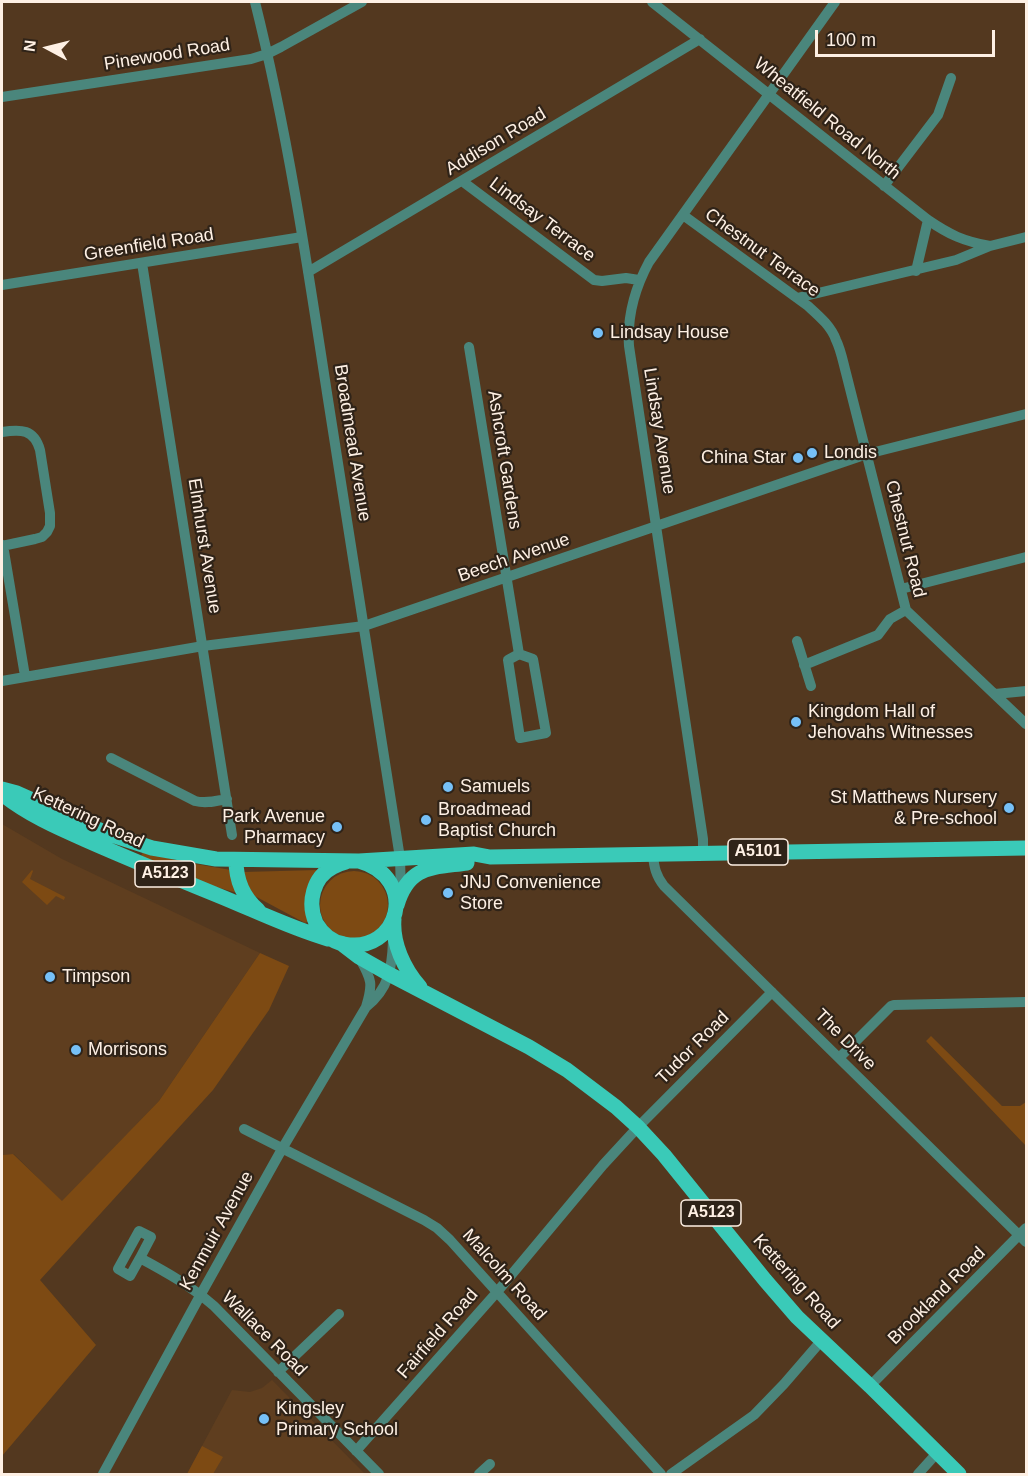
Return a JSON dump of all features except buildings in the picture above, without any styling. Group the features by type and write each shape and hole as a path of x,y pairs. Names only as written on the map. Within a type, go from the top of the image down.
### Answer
{"main road":[{"name":"Kettering Road","path":"2,789 17,793 109,834 152,848 216,859 353,862"},
{"name":"Kettering Road","path":"2,794 17,807 52,825 141,865 261,912 300,931 338,943 389,974 529,1047 567,1070 616,1107 638,1127 664,1155 791,1311 959,1474"},
{"name":"A5101","path":"353,862 474,854 490,857 1026,848"},
{"name":"A5101","path":"396,912 408,882 420,872 476,862 490,857"},
{"name":"Kettering Road","path":"236,860 236,873 242,891 261,912"},
{"path":"353,862 371,865 390,880 395,892 396,912 387,930 378,938 356,946 338,943 326,936 315,920 312,910 312,897 323,874 332,867 353,862"},
{"name":"Kettering Road","path":"396,912 403,962 411,977 429,995"}],"street":[{"name":"Broadmead Avenue","path":"255,2 286,148 308,272 400,858 396,912"},
{"name":"Pinewood Road","path":"2,97 251,59 267,54 362,2"},
{"name":"Wheatfield Road North","path":"652,2 928,220 950,235 990,246"},
{"name":"Lindsay Avenue","path":"704,853 629,339 629,321 639,280 649,262 835,2"},
{"name":"Addison Road","path":"308,272 700,39"},
{"path":"884,186 938,115 951,78"},
{"name":"Lindsay Terrace","path":"462,181 594,280 626,278 639,280"},
{"name":"Chestnut Terrace","path":"683,215 823,319 836,340 867,454"},
{"path":"916,271 928,220"},
{"name":"Greenfield Road","path":"2,285 302,237"},
{"path":"797,298 916,271 956,260 990,246 1026,237"},
{"name":"Elmhurst Avenue","path":"142,263 232,835"},
{"name":"Ashcroft Gardens","path":"469,347 519,654"},
{"name":"Beech Avenue","path":"2,681 203,646 364,626 867,454 1026,414"},
{"path":"2,432 25,431 37,442 51,520 47,532 42,537 2,545 26,676"},
{"name":"Chestnut Road","path":"867,454 906,610 1026,724"},
{"path":"901,589 1026,557"},
{"path":"804,665 878,635 890,619 906,610"},
{"path":"797,641 811,686"},
{"path":"519,654 533,659 546,733 520,738 508,660 519,654"},
{"path":"995,694 1026,691"},
{"path":"111,758 195,801 209,802 227,799"},
{"name":"The Drive","path":"653,855 657,877 664,886 1024,1236"},
{"name":"Kenmuir Avenue","path":"366,1007 376,999 392,968 396,912"},
{"name":"Kenmuir Avenue","path":"103,1474 282,1149 366,1007 371,989 369,975 359,957"},
{"name":"Tudor Road","path":"638,1127 772,992"},
{"path":"839,1058 894,1005 1026,1002"},
{"name":"Fairfield Road","path":"356,1452 638,1127"},
{"name":"Malcolm Road","path":"244,1129 437,1228 662,1474"},
{"name":"Brookland Road","path":"870,1386 1024,1236"},
{"name":"Wallace Road","path":"140,1258 201,1294 380,1474"},
{"path":"278,1372 339,1314"},
{"path":"670,1474 754,1415 822,1340"},
{"path":"918,1474 937,1453"},
{"path":"479,1474 490,1464"}],"shaded area":[{"path":"2,824 62,859 260,953 159,1101 62,1202 14,1154 2,1155"},
{"path":"143,852 231,870 237,893 140,858"},
{"path":"32,870 30,879 65,897 64,900 56,896 47,905 22,882"},
{"path":"318,870 306,895 305,907 309,921 305,923 251,894 243,872"},
{"path":"354,871 367,873 378,881 386,892 388,905 386,918 378,929 367,937 354,939 341,937 330,929 322,918 320,905 322,892 330,881 341,873"},
{"path":"260,953 289,966 269,1010 213,1090 40,1280 96,1345 2,1456 2,1155 13,1154 62,1201 159,1101"},
{"path":"931,1036 1002,1106 1020,1106 1026,1102 1026,1146 926,1041"},
{"name":"Kingsley Primary School","path":"272,1380 365,1474 187,1474 232,1390 250,1392 262,1388"},
{"path":"202,1446 223,1457 213,1474 187,1474"}],"place":[{"name":"Lindsay House","path":"598,333"},
{"name":"Londis","path":"812,453"},
{"name":"China Star","path":"798,458"},
{"name":"Kingdom Hall of Jehovahs Witnesses","path":"796,722"},
{"name":"Samuels","path":"448,787"},
{"name":"St Matthews Nursery & Pre-school","path":"1009,808"},
{"name":"Broadmead Baptist Church","path":"426,820"},
{"name":"Park Avenue Pharmacy","path":"337,827"},
{"name":"JNJ Convenience Store","path":"448,893"},
{"name":"Timpson","path":"50,977"},
{"name":"Morrisons","path":"76,1050"},
{"name":"Kingsley Primary School","path":"264,1419"}]}
